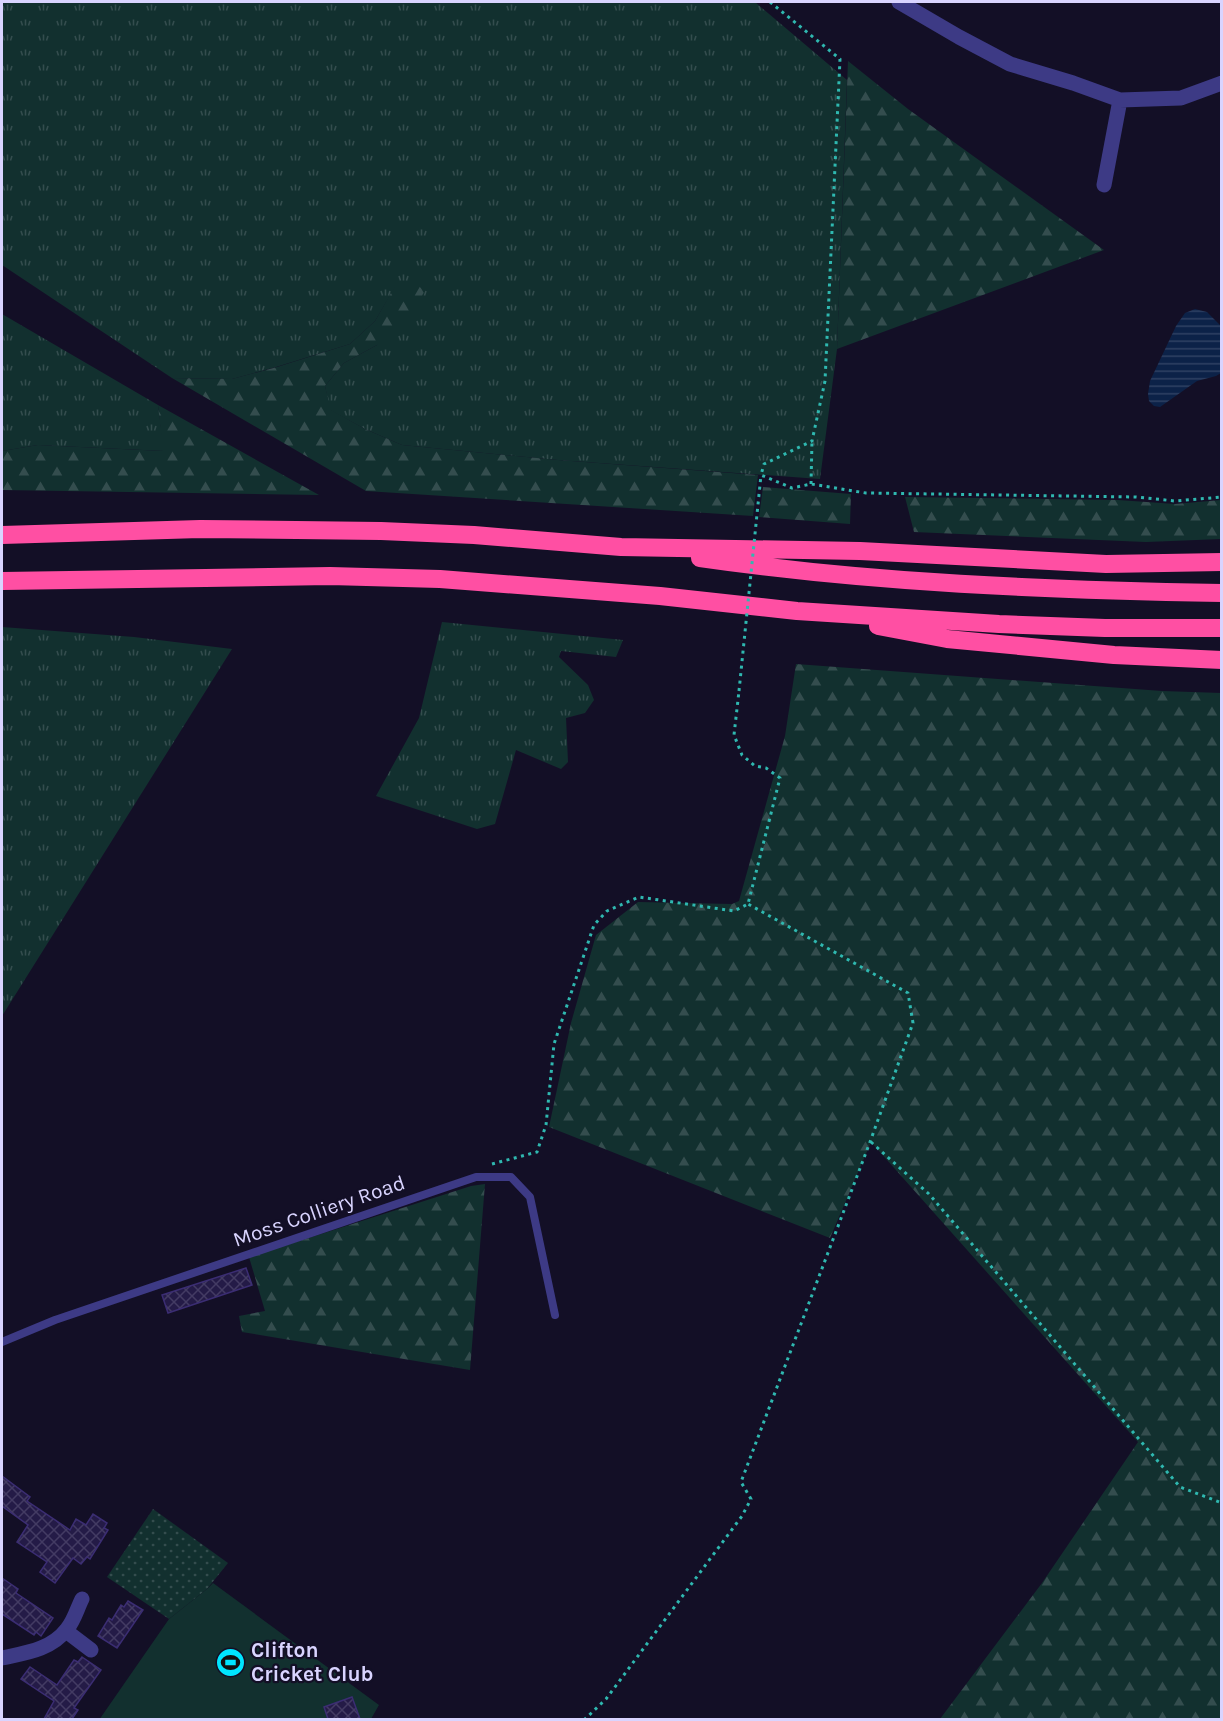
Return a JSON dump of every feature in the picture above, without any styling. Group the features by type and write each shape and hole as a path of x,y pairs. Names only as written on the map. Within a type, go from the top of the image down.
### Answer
{"highway":[{"path":"2,535 200,528 474,535 621,547 767,568 863,578 970,586 1221,593"},
{"path":"621,547 860,551 1106,564 1221,562"},
{"path":"2,581 330,576 428,579 648,595 796,611 999,624 1106,628 1221,628"},
{"path":"796,611 947,639 1114,655 1221,660"}],"street":[{"path":"899,2 1010,64 1120,100 1181,98 1221,83"},
{"path":"1104,184 1120,100"},
{"path":"2,1658 36,1651 50,1644 66,1631 82,1599"},
{"path":"66,1631 91,1650"}],"lane":[{"name":"Moss Colliery Road","path":"2,1342 55,1320 476,1177 511,1177 530,1197 555,1315"}],"path":[{"path":"770,2 840,59 825,381 812,441 811,484"},
{"path":"482,1167 537,1152 546,1125 554,1044 594,925 607,911 639,897 734,911 748,904 780,778 766,768 755,766 742,755 734,735 761,475 764,464 812,441"},
{"path":"761,475 792,488 811,484 866,493 1136,496 1175,501 1221,497"},
{"path":"584,1719 606,1699 742,1516 751,1499 741,1482 913,1023 908,993 748,904"},
{"path":"870,1142 929,1194 1180,1487 1221,1503"}],"green space":[{"path":"2,2 755,2 847,80 837,349 820,479 558,460 402,445 365,429 330,410 325,386 344,363 377,345 395,287 375,321 350,344 232,379 172,378 2,265"},
{"path":"848,61 908,109 1104,250 837,349"},
{"path":"416,284 425,291 405,319 377,345 344,363 325,386 331,410 365,429 402,445 558,460 758,475 753,516 366,491 172,378 232,379 350,344 375,321 395,286"},
{"path":"2,314 158,405 164,451 38,445 2,451"},
{"path":"158,405 319,495 2,490 2,451 38,445 163,451"},
{"path":"763,487 851,494 850,524 759,517"},
{"path":"905,497 1118,500 1175,504 1221,500 1221,539 1146,542 914,532"},
{"path":"442,622 623,640 616,657 561,651 559,657 588,685 594,700 585,713 566,718 568,762 561,769 516,750 495,824 477,829 376,796 419,718"},
{"path":"2,627 134,637 232,649 2,1016"},
{"path":"796,664 1162,691 1221,693 1221,1719 940,1719 1042,1583 1138,1442 871,1142 830,1238 549,1127 571,1023 596,935 638,902 732,904 739,901 785,736"},
{"path":"485,1184 470,1370 242,1332 239,1316 265,1311 249,1257 471,1186"},
{"path":"153,1509 228,1563 207,1589 169,1619 107,1577"},
{"name":"Clifton Cricket Club","path":"213,1583 379,1705 371,1719 99,1720 169,1619"}],"water":[{"path":"1195,309 1207,312 1221,326 1221,373 1197,381 1160,407 1154,406 1149,401 1150,381 1176,326 1185,313"}],"building":[{"path":"246,1268 252,1285 168,1313 162,1295"},
{"path":"2,1476 30,1497 27,1501 70,1530 76,1519 86,1525 93,1514 107,1523 104,1528 108,1530 90,1559 87,1557 81,1564 73,1558 55,1583 40,1572 47,1562 17,1542 28,1525 2,1506"},
{"path":"2,1578 18,1589 16,1593 53,1618 41,1636 36,1632 34,1635 2,1614"},
{"path":"128,1601 143,1610 117,1648 98,1636 109,1618 112,1620 121,1605 124,1607"},
{"path":"82,1657 101,1670 74,1708 78,1710 72,1719 44,1719 54,1701 21,1679 30,1667 57,1685 74,1660 78,1662"},
{"path":"352,1697 360,1719 328,1719 324,1707"}],"place":[{"name":"Clifton Cricket Club","path":"230,1662"}]}
